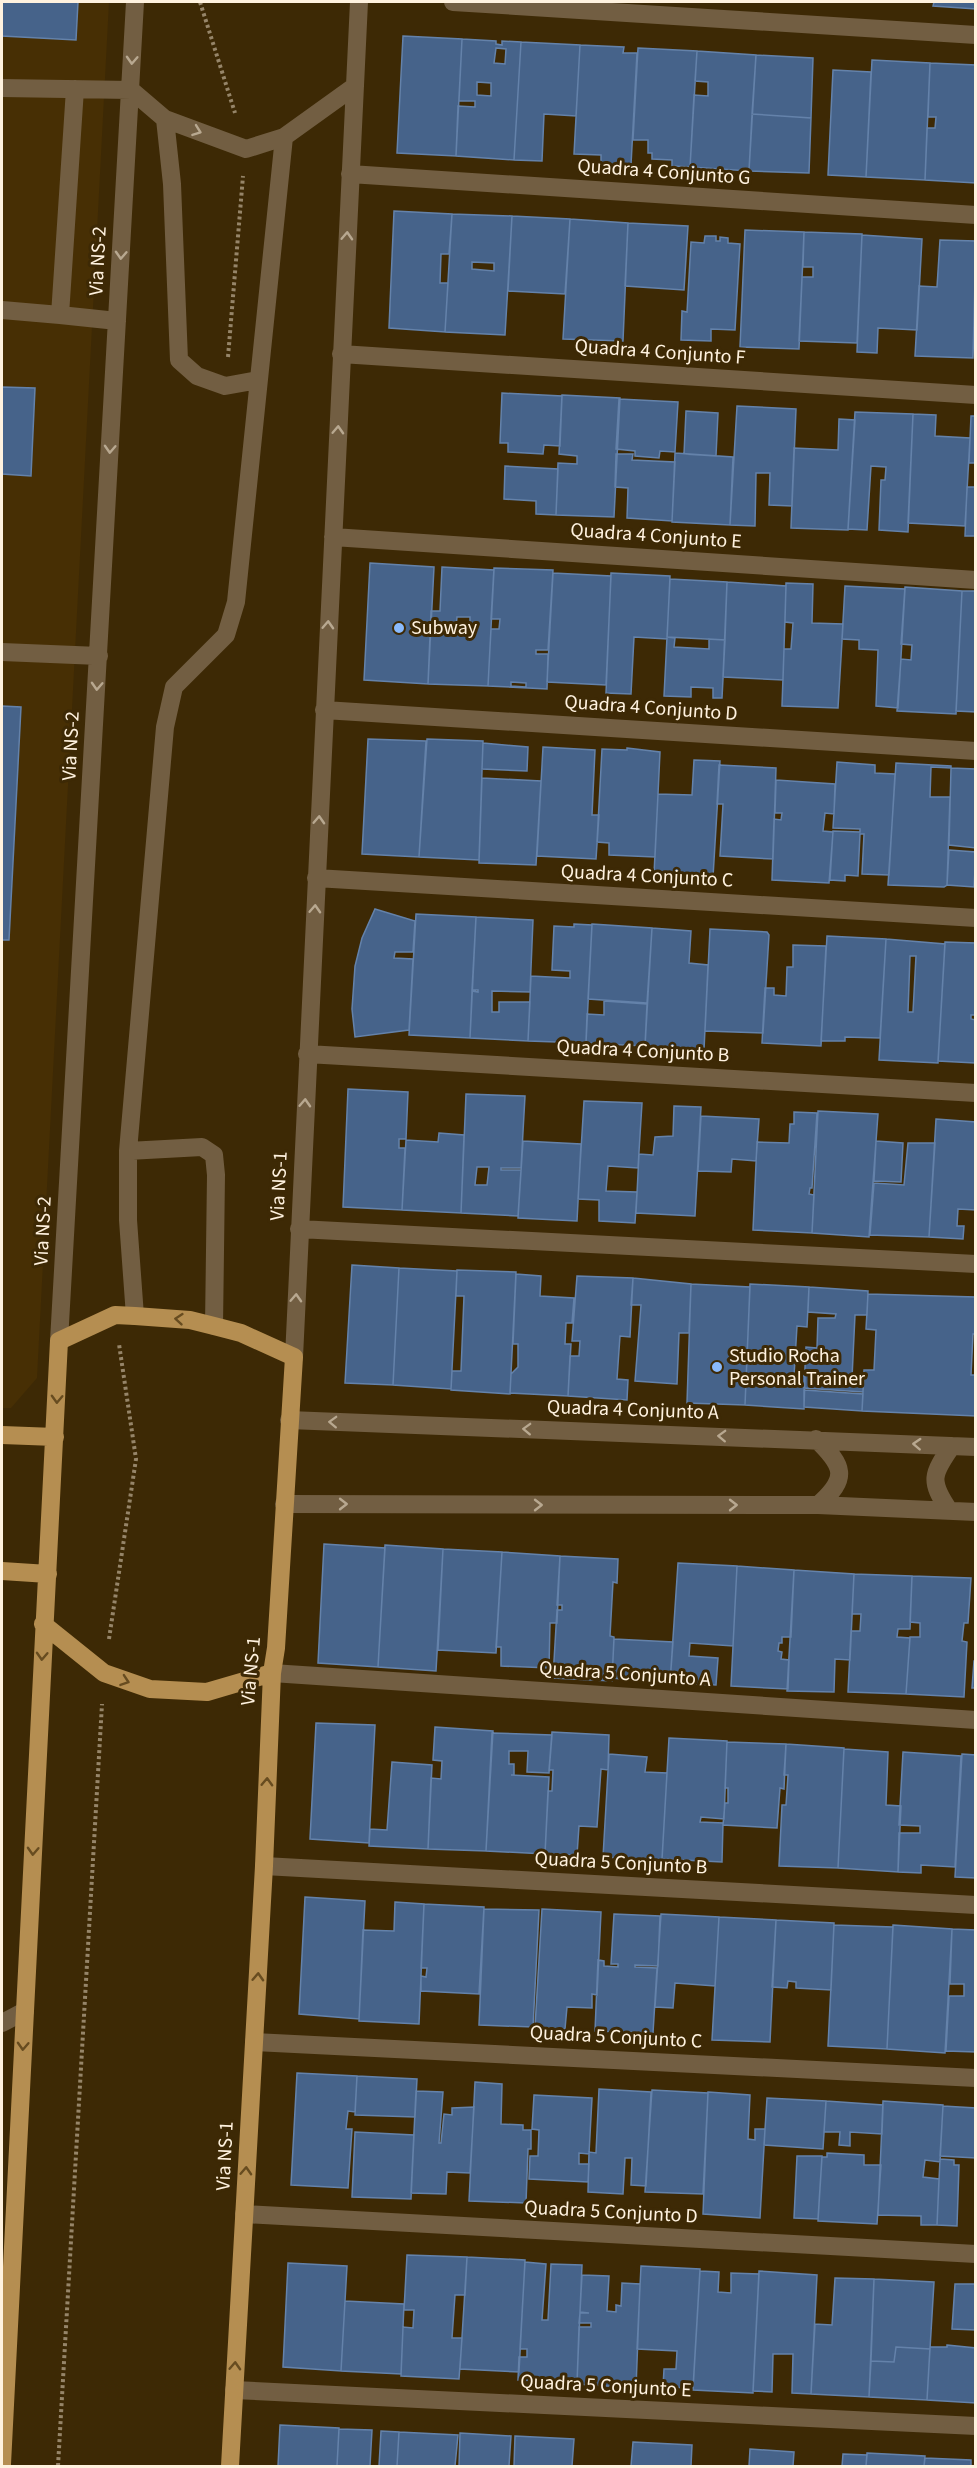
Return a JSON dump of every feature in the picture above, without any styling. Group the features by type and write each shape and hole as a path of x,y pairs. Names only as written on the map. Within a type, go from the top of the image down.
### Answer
{"main road":[{"path":"59,1341 115,1315 135,1316 190,1320 242,1333 294,1357"},
{"name":"Via NS-2","path":"2,2464 8,2219 25,2011 59,1341"},
{"name":"Via NS-1","path":"230,2466 264,1866 272,1673 276,1648 294,1357"},
{"path":"2,1434 55,1437"},
{"path":"2,1571 48,1574"},
{"path":"43,1624 104,1673 150,1689 207,1692 272,1673"}],"street":[{"name":"Via NS-2","path":"59,1341 135,2"},
{"path":"316,878 359,2"},
{"path":"453,2 975,35"},
{"path":"2,88 131,90 165,119 246,149 284,137 355,86"},
{"path":"60,315 75,89"},
{"path":"165,119 172,184 179,360 197,376 225,386 258,380"},
{"path":"135,1316 128,1220 128,1151 165,727 174,687 226,635 236,602 284,137"},
{"name":"Quadra 4 Conjunto G","path":"350,174 975,215"},
{"path":"2,310 117,321"},
{"name":"Quadra 4 Conjunto F","path":"341,354 975,395"},
{"name":"Quadra 4 Conjunto E","path":"333,537 975,580"},
{"path":"2,652 99,656"},
{"name":"Quadra 4 Conjunto D","path":"324,710 975,751"},
{"name":"Quadra 4 Conjunto C","path":"316,878 975,918"},
{"name":"Via NS-1","path":"294,1357 316,878"},
{"name":"Quadra 4 Conjunto B","path":"308,1054 975,1093"},
{"path":"128,1151 202,1147 214,1155 216,1175 214,1326"},
{"path":"299,1230 975,1264"},
{"name":"Quadra 4 Conjunto A","path":"289,1420 975,1447"},
{"path":"816,1439 835,1457 840,1476 833,1492 818,1505"},
{"path":"949,1510 938,1494 934,1482 936,1468 952,1446"},
{"path":"284,1504 818,1505 975,1512"},
{"name":"Quadra 5 Conjunto A","path":"272,1673 975,1720"},
{"name":"Quadra 5 Conjunto B","path":"264,1866 975,1905"},
{"path":"2,2023 25,2011"},
{"name":"Quadra 5 Conjunto C","path":"254,2042 975,2078"},
{"name":"Quadra 5 Conjunto D","path":"244,2214 975,2254"},
{"name":"Quadra 5 Conjunto E","path":"234,2390 975,2426"}],"shaded area":[{"path":"2,2 109,2 37,1378 11,1408 2,1408"}],"building":[{"path":"2,2 78,2 76,40 2,36"},
{"path":"934,2 976,2 976,9 933,6"},
{"path":"403,36 462,39 456,156 397,153"},
{"path":"462,39 496,41 496,44 502,45 502,41 521,42 514,160 456,156 458,106 475,107 475,101 459,101","holes":["496,48 506,49 505,64 494,63","477,82 491,83 491,96 477,95"]},
{"path":"521,42 580,45 576,116 544,114 542,161 514,160"},
{"path":"580,45 624,47 623,53 637,53 631,165 601,164 601,155 574,154"},
{"path":"638,48 697,51 690,167 672,166 672,160 652,159 652,153 648,153 648,140 633,140"},
{"path":"697,51 756,55 749,171 690,167 694,95 708,96 708,82 695,81"},
{"path":"756,55 813,58 811,118 752,114"},
{"path":"872,60 930,63 925,180 866,177"},
{"path":"930,63 976,65 976,183 925,180 927,128 935,128 936,117 928,117"},
{"path":"833,70 871,72 866,177 828,175"},
{"path":"752,114 811,118 809,173 749,171"},
{"path":"394,211 452,214 449,254 441,254 440,283 448,283 445,332 389,328"},
{"path":"452,214 512,216 505,335 445,332","holes":["472,262 494,263 494,271 472,269"]},
{"path":"512,216 570,219 565,294 508,291"},
{"path":"570,219 628,223 623,341 563,339"},
{"path":"628,223 688,226 684,290 625,286"},
{"path":"745,230 804,232 799,349 740,347"},
{"path":"804,232 862,234 857,343 799,341 802,277 813,277 813,267 803,267"},
{"path":"862,235 922,239 917,330 878,328 877,353 857,352"},
{"path":"705,236 716,236 716,241 720,241 720,237 728,238 728,243 740,244 735,330 711,329 711,341 681,340 682,311 687,312 691,242 704,243"},
{"path":"940,240 976,241 973,358 915,356 919,286 937,287"},
{"path":"2,387 35,388 31,476 2,474"},
{"path":"502,393 562,396 560,446 544,445 543,454 508,452 508,443 500,443"},
{"path":"562,395 620,398 614,517 556,515 558,463 577,464 577,456 559,454"},
{"path":"619,399 678,402 675,452 660,451 659,458 635,456 635,451 616,449"},
{"path":"737,406 796,409 792,506 769,505 770,473 756,473 755,526 730,525"},
{"path":"686,411 718,413 716,456 684,454"},
{"path":"855,412 913,414 908,532 879,530 881,480 885,480 886,467 871,466 867,530 848,529"},
{"path":"913,414 936,415 935,436 970,438 965,526 908,523"},
{"path":"971,416 976,416 976,463 969,463"},
{"path":"839,419 855,420 848,530 791,528 794,448 838,450"},
{"path":"675,453 733,457 730,525 672,522"},
{"path":"616,454 633,454 632,460 675,462 672,521 627,518 628,488 615,487"},
{"path":"505,466 558,469 556,515 536,514 536,501 504,499"},
{"path":"967,487 976,487 976,536 965,536"},
{"path":"370,563 434,567 428,684 364,680"},
{"path":"442,567 494,570 488,686 428,684 431,611 440,611","holes":["457,617 470,617 470,628 456,627"]},
{"path":"494,568 553,570 548,650 536,650 536,654 548,654 547,689 488,686 491,629 499,629 500,619 491,619","holes":["511,682 526,683 526,687 511,686"]},
{"path":"553,573 611,576 606,685 547,682"},
{"path":"611,573 670,576 667,639 634,637 631,694 606,693"},
{"path":"670,579 727,582 725,640 667,637"},
{"path":"727,582 786,586 783,680 723,677"},
{"path":"786,583 813,584 812,623 843,624 838,708 782,706 784,649 791,649 793,623 785,622"},
{"path":"845,586 905,589 898,708 876,706 878,650 859,649 859,640 842,639"},
{"path":"905,587 962,591 956,714 897,711 901,659 911,660 912,645 901,644"},
{"path":"962,591 976,591 976,712 956,711"},
{"path":"667,637 675,638 674,647 709,649 709,639 725,640 722,698 713,698 713,688 691,687 691,697 664,696"},
{"path":"2,706 21,707 9,940 2,940"},
{"path":"368,739 426,741 419,857 362,854"},
{"path":"427,739 483,741 479,860 419,857"},
{"path":"483,743 528,747 527,771 482,769"},
{"path":"543,747 595,750 592,815 599,815 596,859 537,856"},
{"path":"627,748 660,752 655,857 609,855 609,843 597,842 602,749 627,750"},
{"path":"694,760 720,761 713,877 654,874 658,794 692,795"},
{"path":"837,762 875,765 875,773 895,774 889,875 862,874 864,834 860,834 858,876 845,875 845,881 830,880 833,831 860,832 860,829 833,828"},
{"path":"896,763 951,766 951,768 931,767 930,797 950,797 947,885 944,887 888,885"},
{"path":"719,765 776,768 773,859 720,856 723,804 717,804"},
{"path":"951,768 976,769 976,848 949,845"},
{"path":"482,778 541,781 536,865 479,863"},
{"path":"776,780 835,784 834,814 825,813 823,831 833,832 829,883 772,880 774,819 781,820 782,813 775,813"},
{"path":"949,850 976,852 974,887 947,885"},
{"path":"375,909 415,921 413,952 395,952 394,958 413,959 409,1030 355,1037 352,1009 355,966 362,938"},
{"path":"416,914 476,917 470,1038 409,1035"},
{"path":"476,917 533,920 530,992 492,991 492,1012 499,1012 499,1002 530,1002 528,1041 470,1038 472,991 478,992 478,990 472,990"},
{"path":"574,924 592,925 586,1043 528,1041 531,976 570,978 570,971 552,970 554,926 574,927"},
{"path":"592,924 652,928 647,1003 588,999"},
{"path":"652,928 691,931 689,963 708,965 704,1050 645,1046"},
{"path":"710,929 767,932 769,935 763,1033 705,1031"},
{"path":"827,936 886,939 880,1038 845,1037 845,1041 821,1041"},
{"path":"886,939 945,944 938,1063 879,1060","holes":["910,956 916,956 913,1012 908,1012"]},
{"path":"945,942 976,943 976,1015 971,1015 971,1019 976,1020 975,1063 938,1061"},
{"path":"793,945 826,946 821,1046 762,1043 765,988 774,988 774,995 786,996 787,967 793,967"},
{"path":"604,1001 647,1004 645,1046 586,1043 587,1014 604,1015"},
{"path":"348,1089 408,1092 406,1139 399,1139 399,1148 405,1148 402,1210 343,1207"},
{"path":"466,1094 525,1096 521,1168 501,1168 501,1170 521,1170 518,1216 461,1213","holes":["477,1167 489,1167 487,1185 475,1185"]},
{"path":"584,1101 642,1103 638,1168 608,1166 606,1191 637,1192 635,1223 599,1221 599,1200 578,1199"},
{"path":"674,1106 701,1107 695,1216 636,1213 639,1154 653,1155 655,1137 673,1136"},
{"path":"818,1111 878,1114 869,1237 812,1233"},
{"path":"794,1112 817,1113 812,1188 809,1194 814,1195 812,1233 753,1230 757,1142 789,1143 790,1124 794,1124"},
{"path":"701,1116 759,1119 756,1161 732,1159 731,1172 698,1171"},
{"path":"936,1119 976,1122 976,1210 958,1209 957,1226 964,1226 963,1239 929,1237"},
{"path":"439,1133 464,1135 461,1213 402,1210 406,1140 438,1142"},
{"path":"523,1141 581,1144 577,1221 518,1218"},
{"path":"876,1141 903,1143 901,1182 874,1181"},
{"path":"908,1143 935,1143 929,1237 870,1235 874,1183 904,1185"},
{"path":"352,1265 399,1268 393,1385 345,1383"},
{"path":"399,1268 457,1271 451,1389 393,1385"},
{"path":"457,1270 516,1272 510,1394 451,1390 452,1371 461,1371 464,1296 456,1296"},
{"path":"516,1274 541,1276 540,1296 574,1298 572,1323 566,1323 565,1344 571,1344 568,1396 510,1393 511,1374 518,1367 518,1344 513,1344"},
{"path":"577,1276 633,1278 630,1337 620,1336 617,1379 628,1380 627,1400 568,1396 570,1356 579,1356 580,1341 572,1341"},
{"path":"633,1278 691,1284 689,1333 679,1333 677,1384 635,1381 641,1305 631,1305"},
{"name":"Studio Rocha Personal Trainer","path":"691,1284 750,1287 745,1405 687,1403"},
{"path":"750,1284 809,1287 807,1327 797,1326 794,1376 805,1376 804,1409 745,1405"},
{"path":"809,1287 868,1291 867,1315 855,1315 852,1378 864,1378 863,1392 804,1388 806,1347 817,1348 818,1318 835,1318 836,1314 808,1312"},
{"path":"868,1294 976,1297 976,1334 973,1334 971,1375 976,1375 976,1416 862,1411 864,1370 874,1370 876,1330 866,1329"},
{"path":"804,1390 863,1394 862,1411 804,1407"},
{"path":"324,1544 385,1548 378,1667 318,1663"},
{"path":"385,1545 443,1549 436,1671 378,1667"},
{"path":"443,1549 502,1552 496,1653 438,1650"},
{"path":"502,1552 560,1556 557,1623 550,1623 549,1668 501,1666 501,1647 496,1647"},
{"path":"560,1556 618,1559 617,1583 613,1582 610,1636 614,1637 612,1681 553,1678 557,1610 562,1610 562,1605 557,1605","holes":["577,1667 596,1668 596,1675 576,1675"]},
{"path":"678,1563 737,1566 733,1646 690,1643 689,1656 718,1658 716,1685 670,1683"},
{"path":"737,1566 794,1570 791,1637 782,1637 778,1651 782,1652 781,1659 789,1660 788,1689 731,1686"},
{"path":"794,1570 854,1574 850,1660 835,1659 834,1692 787,1691"},
{"path":"854,1574 912,1576 910,1629 898,1629 897,1637 910,1638 906,1694 848,1692 851,1631 860,1631 861,1614 852,1614"},
{"path":"912,1576 971,1578 968,1623 964,1623 962,1641 967,1642 964,1697 906,1694 910,1637 920,1637 920,1623 910,1622"},
{"path":"614,1639 673,1642 670,1683 612,1678"},
{"path":"974,1661 976,1661 976,1688 972,1688"},
{"path":"316,1723 375,1725 369,1843 310,1839"},
{"path":"435,1727 493,1731 486,1851 428,1849 431,1778 441,1779 442,1761 433,1760"},
{"path":"552,1732 609,1735 608,1770 601,1769 597,1827 579,1826 577,1855 545,1854 548,1791 552,1791 553,1770 549,1770"},
{"path":"492,1733 552,1735 549,1773 527,1772 528,1751 509,1751 509,1764 514,1764 514,1775 511,1775 549,1777 545,1854 486,1851"},
{"path":"669,1738 727,1741 724,1819 701,1817 700,1822 723,1823 722,1862 662,1859"},
{"path":"727,1742 786,1744 784,1789 780,1788 777,1828 723,1825 725,1803 728,1803 728,1788 725,1788"},
{"path":"786,1744 844,1748 838,1868 779,1866 782,1805 786,1805 788,1775 784,1775"},
{"path":"844,1749 888,1752 886,1805 901,1806 898,1872 838,1868"},
{"path":"903,1752 961,1756 955,1867 921,1865 921,1873 898,1872 899,1833 920,1833 920,1826 899,1825"},
{"path":"609,1754 647,1757 645,1772 667,1773 662,1860 603,1857"},
{"path":"962,1754 976,1755 976,1878 955,1877"},
{"path":"392,1762 432,1765 428,1849 369,1846 370,1829 387,1830"},
{"path":"305,1897 365,1901 359,2019 299,2014"},
{"path":"395,1902 424,1904 419,2024 359,2021 363,1930 394,1931"},
{"path":"424,1904 484,1907 479,1994 421,1991 421,1976 426,1977 427,1968 421,1968"},
{"path":"484,1909 539,1910 533,2027 479,2025"},
{"path":"542,1909 601,1912 597,1995 592,1994 592,2008 567,2007 565,2029 535,2027"},
{"path":"614,1914 660,1916 658,1966 635,1965 635,1967 657,1968 653,2033 595,2031 598,1960 604,1961 604,1966 618,1967 618,1964 611,1964"},
{"path":"661,1914 719,1917 715,1986 675,1983 673,2008 655,2007"},
{"path":"719,1917 776,1920 770,2042 712,2040"},
{"path":"776,1920 834,1923 831,1990 796,1988 796,1982 788,1981 787,1988 772,1987"},
{"path":"834,1925 893,1927 887,2049 828,2046"},
{"path":"893,1925 952,1929 945,2053 887,2049"},
{"path":"952,1929 976,1930 976,2052 946,2051 949,1996 964,1996 964,1984 950,1984"},
{"path":"297,2073 357,2076 355,2112 348,2111 346,2129 352,2129 348,2188 291,2185"},
{"path":"357,2076 417,2079 415,2117 355,2115"},
{"path":"475,2082 502,2084 501,2124 523,2125 523,2130 531,2130 526,2203 469,2201"},
{"path":"599,2089 651,2092 646,2186 631,2185 632,2158 625,2158 623,2194 588,2192 589,2152 596,2153"},
{"path":"652,2090 708,2093 703,2194 645,2192"},
{"path":"416,2091 443,2092 439,2143 441,2143 444,2114 452,2115 452,2108 474,2107 470,2173 447,2172 446,2194 411,2193"},
{"path":"708,2092 750,2095 748,2139 755,2140 755,2129 765,2129 760,2218 703,2214"},
{"path":"534,2095 592,2098 589,2154 579,2153 579,2164 589,2164 588,2182 529,2179 530,2156 538,2156 539,2130 532,2129"},
{"path":"767,2098 826,2101 823,2149 764,2145"},
{"path":"826,2101 883,2105 882,2134 850,2132 850,2146 839,2145 840,2132 824,2132"},
{"path":"883,2101 943,2105 940,2162 925,2160 923,2177 939,2179 937,2225 921,2225 921,2216 878,2215"},
{"path":"943,2106 976,2108 976,2158 940,2156"},
{"path":"355,2132 414,2135 411,2199 352,2197"},
{"path":"827,2153 864,2155 864,2165 881,2165 877,2224 818,2221 822,2157 827,2157"},
{"path":"797,2156 822,2156 818,2219 794,2218"},
{"path":"940,2159 954,2160 954,2165 959,2165 957,2226 937,2225"},
{"path":"407,2255 467,2257 465,2295 455,2295 452,2338 462,2338 459,2379 401,2376 403,2327 413,2328 414,2310 404,2310"},
{"path":"467,2257 525,2260 519,2372 460,2369"},
{"path":"525,2262 546,2264 542,2320 548,2320 551,2264 582,2265 577,2382 518,2380 519,2357 527,2357 527,2349 520,2349"},
{"path":"288,2263 347,2266 341,2371 283,2367"},
{"path":"641,2266 700,2269 693,2388 663,2387 664,2369 676,2369 677,2351 637,2349"},
{"path":"700,2271 719,2272 718,2292 731,2293 731,2273 759,2274 753,2393 693,2390"},
{"path":"759,2271 817,2275 811,2394 792,2393 793,2354 773,2354 772,2392 753,2391"},
{"path":"582,2275 609,2276 607,2311 616,2312 616,2305 621,2306 622,2283 640,2284 636,2388 577,2384 579,2327 591,2327 591,2323 579,2323 580,2313 589,2313 580,2312"},
{"path":"835,2278 874,2279 869,2397 811,2394 815,2324 832,2325"},
{"path":"874,2279 934,2282 930,2349 896,2347 894,2362 871,2361"},
{"path":"955,2284 976,2284 976,2330 952,2329"},
{"path":"345,2301 404,2304 401,2374 341,2371"},
{"path":"947,2345 976,2348 976,2403 927,2400 930,2347 947,2347"},
{"path":"896,2347 930,2349 927,2400 869,2397 871,2361 894,2362"},
{"path":"280,2425 339,2428 337,2466 278,2466"},
{"path":"339,2429 372,2430 370,2466 337,2466"},
{"path":"381,2431 399,2432 397,2466 379,2466"},
{"path":"399,2432 458,2435 455,2466 397,2466"},
{"path":"460,2433 511,2436 509,2466 459,2466"},
{"path":"515,2436 574,2439 572,2466 514,2466"},
{"path":"633,2442 692,2445 691,2466 631,2466"},
{"path":"750,2449 794,2452 793,2466 749,2466"},
{"path":"867,2453 925,2456 924,2466 866,2466"},
{"path":"843,2454 867,2455 866,2466 842,2466"},
{"path":"925,2458 971,2460 971,2466 924,2466"}],"place":[{"name":"Subway","path":"399,628"},
{"name":"Studio Rocha Personal Trainer","path":"717,1367"}]}
